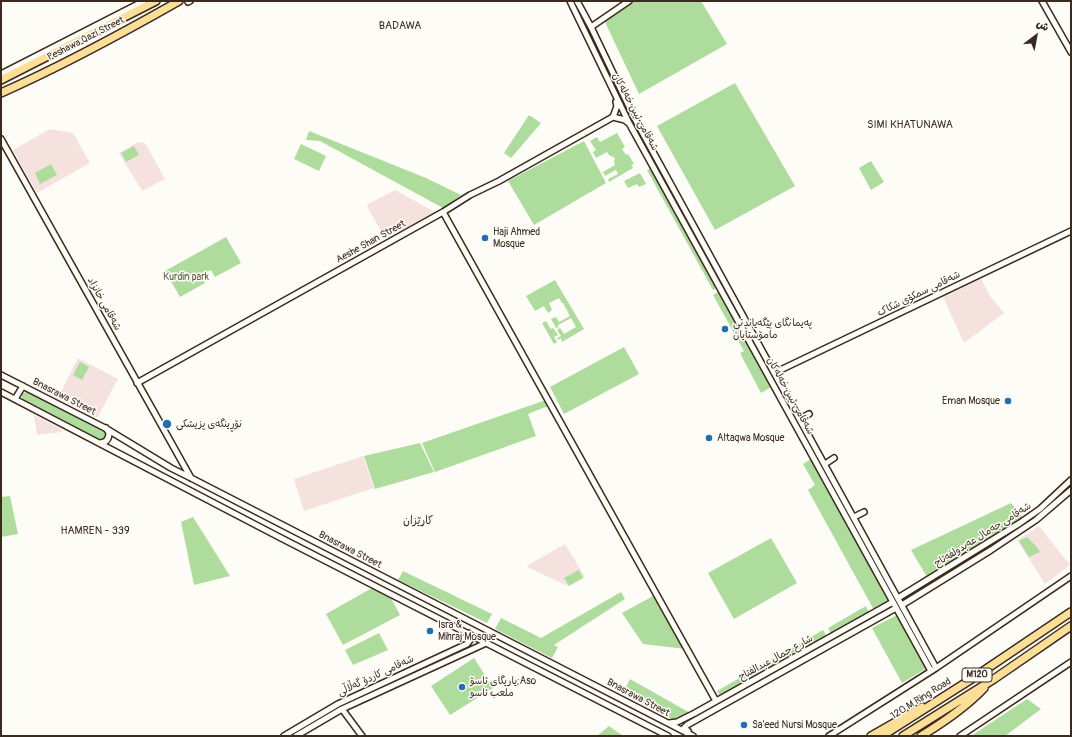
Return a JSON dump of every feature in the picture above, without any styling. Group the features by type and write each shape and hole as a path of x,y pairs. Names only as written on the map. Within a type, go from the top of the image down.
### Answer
{"highway":[{"name":"Peshawa Qazi Street","path":"1,80 88,33 143,5 156,1"},
{"name":"Peshawa Qazi Street","path":"2,93 148,19 179,1"},
{"path":"143,5 148,19"},
{"name":"120 M Ring Road","path":"882,736 1010,654 1071,612"},
{"name":"M120","path":"904,736 1071,626"},
{"path":"871,736 913,711 943,696 1010,654"},
{"path":"921,736 966,706 994,678"}],"main road":[{"name":"شەقامی ئیبن خەلەکان","path":"570,1 629,123 931,671"},
{"name":"شەقامی ئیبن خەلەکان","path":"577,1 640,130 936,668"},
{"path":"591,27 629,1"},
{"path":"1042,1 1071,52"},
{"path":"1,74 88,33"},
{"path":"607,80 614,78"},
{"path":"615,96 617,106 613,117 629,123"},
{"name":"Aeshe Shan Street","path":"137,383 443,212 470,195 499,181 613,117"},
{"path":"635,133 640,130"},
{"name":"شەقامی خانزاد","path":"1,139 190,478"},
{"path":"443,212 716,701"},
{"name":"شەقامی سمکۆی شکاک","path":"774,373 1071,231"},
{"path":"741,326 747,323"},
{"path":"745,333 751,330"},
{"name":"Bnasrawa Street","path":"1,375 105,428 190,478 693,736"},
{"path":"15,399 23,386"},
{"name":"Bnasrawa Street","path":"1,392 281,538 668,736"},
{"path":"800,419 809,414"},
{"path":"98,443 104,443 108,439 109,433 105,428"},
{"path":"825,464 834,458"},
{"name":"شەقامی جەمال عەبدولفەتاح","path":"898,598 1020,523 1040,509 1071,480"},
{"path":"830,488 836,485"},
{"name":"شەقامی جەمال عەبدولفەتاح","path":"902,605 991,550 1036,520 1071,490"},
{"path":"854,517 864,512"},
{"path":"829,736 936,668 1071,576"},
{"path":"404,600 409,591"},
{"name":"شارع جمال عبدالفتاح","path":"665,722 674,723 680,721 893,602"},
{"name":"شارع جمال عبدالفتاح","path":"685,726 896,608"},
{"name":"شەقامی کاردۆ گەڵاڵی","path":"296,736 373,691 467,644 470,640 467,633"},
{"name":"شەقامی کاردۆ گەڵاڵی","path":"284,736 338,704 373,691 486,643"},
{"path":"960,736 1071,662"},
{"path":"784,663 787,668"},
{"path":"631,704 647,716 647,721 640,722"},
{"path":"342,709 362,736"},
{"path":"680,721 681,724 685,726 685,730 693,736"}],"shaded area":[{"path":"50,129 73,133 90,163 37,193 13,150"},
{"path":"138,142 145,143 165,179 142,191 119,153"},
{"path":"395,190 435,212 385,239 367,206 368,204"},
{"path":"981,279 990,296 1004,313 964,343 943,297"},
{"path":"78,358 118,379 97,418 58,398"},
{"path":"34,415 61,429 62,432 37,435"},
{"path":"363,456 374,488 304,511 294,479"},
{"path":"1039,526 1070,565 1045,584 1017,540"},
{"path":"565,544 585,577 568,586 527,567 528,565"}],"green space":[{"path":"632,1 701,1 727,44 639,94 604,20"},
{"path":"735,83 795,186 715,230 657,126"},
{"path":"529,115 541,123 511,158 504,153"},
{"path":"309,131 426,178 461,195 443,208 320,141 306,140"},
{"path":"617,133 625,147 622,149 626,155 628,154 634,164 631,165 633,168 609,182 608,179 618,174 616,170 605,176 603,172 615,165 615,158 607,152 596,158 593,152 596,150 590,141 597,137 600,142"},
{"path":"584,141 606,183 534,225 508,181"},
{"path":"301,144 326,156 319,171 294,159"},
{"path":"134,146 139,155 126,162 121,153"},
{"path":"871,161 884,182 871,190 859,168"},
{"path":"51,164 57,175 40,184 35,173"},
{"path":"652,168 718,287 713,290 647,170"},
{"path":"640,173 646,184 639,187 637,184 628,188 624,181"},
{"name":"Kurdin park","path":"226,237 241,263 215,277 211,270 201,275 205,283 180,297 165,271"},
{"path":"555,280 584,329 562,342 561,338 558,340 557,338 561,336 557,330 560,328 564,334 576,327 571,318 558,325 559,327 556,328 551,319 556,317 559,322 570,316 563,303 559,298 549,303 552,310 548,313 544,306 535,311 526,296"},
{"path":"718,292 771,387 761,393 740,353 744,351 713,295"},
{"path":"546,321 551,329 553,328 558,335 554,337 557,342 554,344 542,323"},
{"path":"624,347 639,374 564,414 550,387"},
{"path":"80,362 89,367 82,380 73,375"},
{"path":"29,392 103,430 106,434 104,439 99,440 81,432 22,400 22,394"},
{"path":"546,400 548,406 528,414 536,436 435,472 422,443"},
{"path":"420,443 434,472 375,489 364,456"},
{"path":"811,459 889,601 874,610 808,490 815,485 803,464"},
{"path":"10,496 18,534 1,537 1,497"},
{"path":"1011,503 1023,518 927,577 911,550"},
{"path":"193,517 230,576 194,585 181,522"},
{"path":"1027,537 1040,552 1029,557 1019,541"},
{"path":"771,538 797,583 734,619 708,573"},
{"path":"579,570 583,578 569,586 564,578"},
{"path":"403,571 492,614 487,623 398,580"},
{"path":"372,588 391,598 400,615 343,645 326,614"},
{"path":"621,592 625,599 554,645 558,647 552,658 495,629 501,618 541,638"},
{"path":"655,595 685,649 643,644 622,613"},
{"path":"866,606 869,613 831,634 828,628"},
{"path":"897,615 927,668 902,683 872,628"},
{"path":"823,630 827,637 720,696 717,691"},
{"path":"379,633 388,650 353,665 345,650"},
{"name":"یاریگای ئاسۆ;Aso ملعب ئاسو","path":"474,658 493,688 450,715 431,686"},
{"path":"630,679 692,714 676,721 623,693"},
{"path":"1027,699 1041,709 1005,736 971,736"},
{"path":"609,726 623,736 597,736"}],"place":[{"name":"Haji Ahmed Mosque","path":"485,238"},
{"name":"پەیمانگای پێگەیاندنی مامۆستایان","path":"725,329"},
{"name":"Eman Mosque","path":"1008,401"},
{"name":"نۆڕینگەی پزیشکی","path":"167,424"},
{"name":"Altaqwa Mosque","path":"709,438"},
{"name":"Isra & Mihraj Mosque","path":"430,631"},
{"name":"یاریگای ئاسۆ;Aso ملعب ئاسو","path":"462,687"},
{"name":"Sa'eed Nursi Mosque","path":"744,725"}],"district":[{"name":"BADAWA","path":"400,26"},
{"name":"SIMI KHATUNAWA","path":"910,125"},
{"name":"کارێزان","path":"418,521"},
{"name":"HAMREN - 339","path":"95,531"}]}
